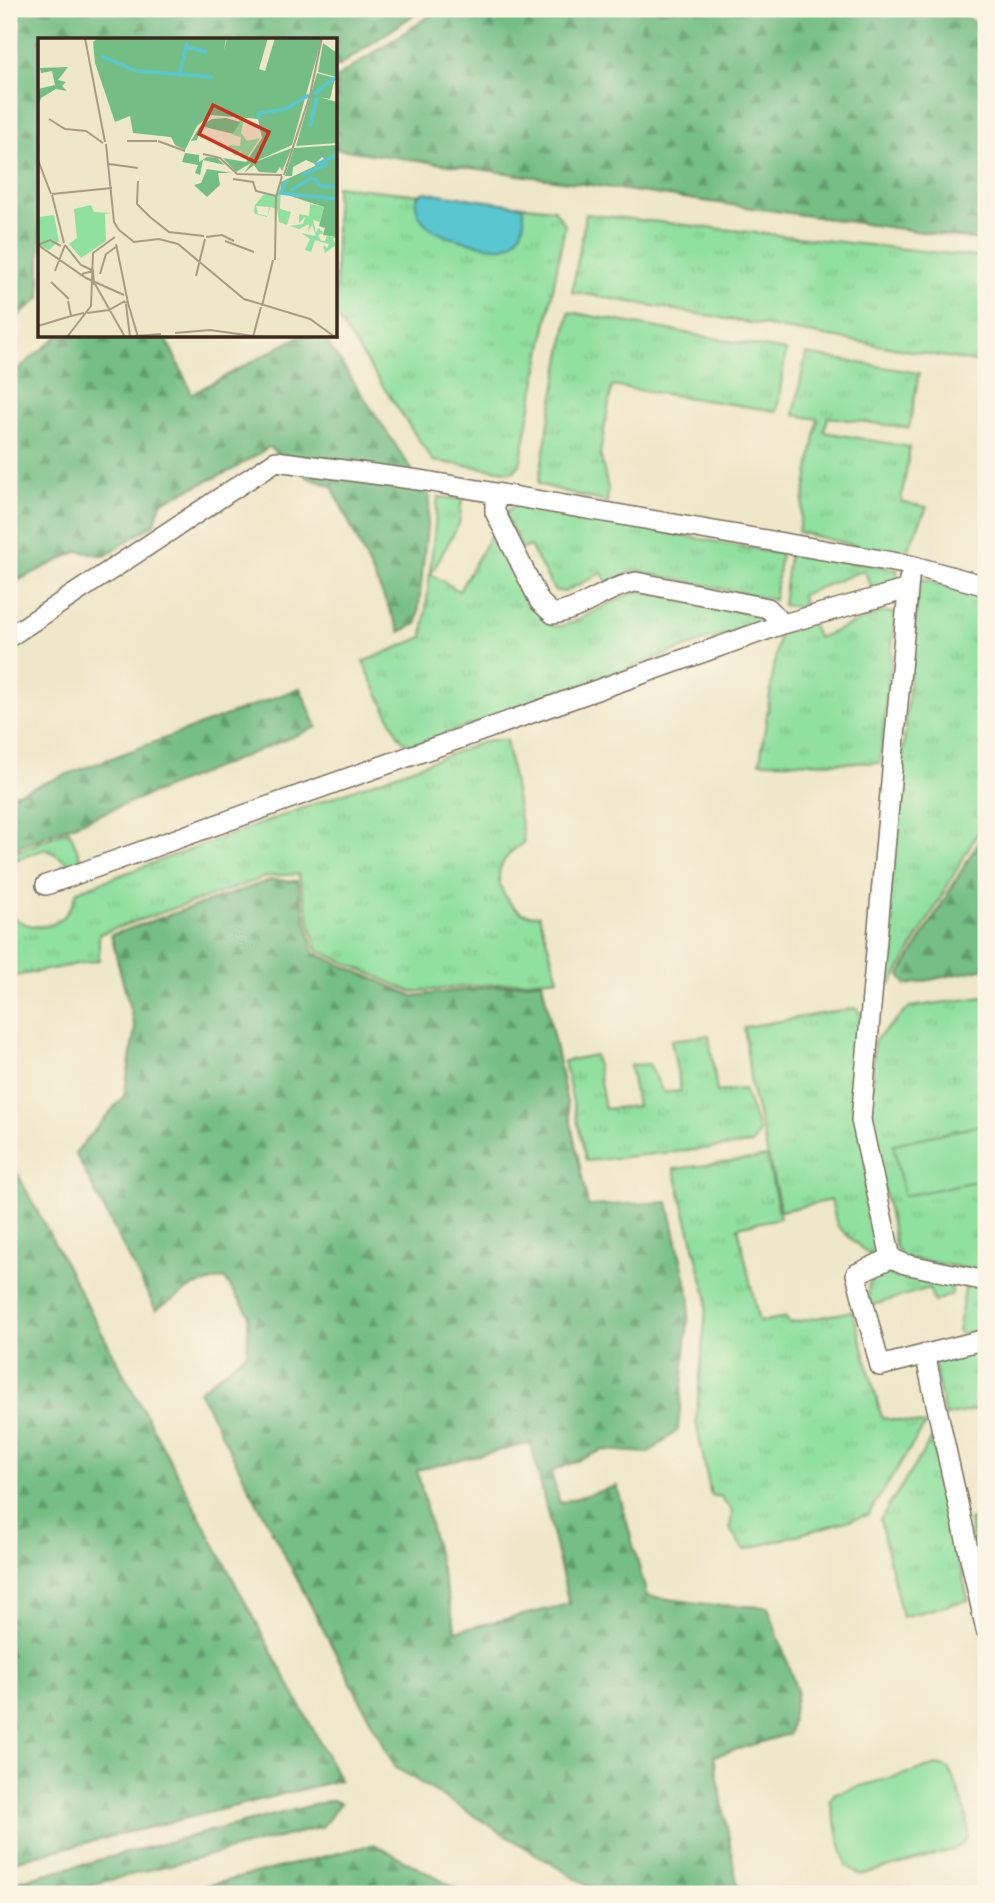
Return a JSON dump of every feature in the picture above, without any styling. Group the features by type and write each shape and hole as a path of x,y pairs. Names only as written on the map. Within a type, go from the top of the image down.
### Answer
{"street":[{"path":"9,637 276,461 426,481 910,565 986,586"},
{"path":"495,494 495,512 540,602 553,614 571,611 623,584 636,582 768,608 783,624"},
{"path":"891,1258 862,1120 910,565"},
{"path":"46,885 783,624 908,589"},
{"path":"986,1281 905,1264 891,1258 856,1274 880,1366 986,1339"},
{"path":"925,1354 986,1630"}],"green space":[{"path":"9,9 422,9 338,67 338,38 38,38 38,300 9,324"},
{"path":"440,9 955,9 986,31 986,241 338,149 338,77"},
{"path":"338,186 554,209 565,225 520,465 513,472 433,461 338,319"},
{"path":"586,214 986,258 986,364 572,292"},
{"path":"569,312 786,351 777,411 612,386 600,453 608,489 607,503 538,484"},
{"path":"56,338 168,338 192,394 296,338 324,338 430,497 417,624 400,632 332,486 309,478 269,447 232,470 161,502 155,523 105,556 78,551 9,585 9,377"},
{"path":"806,354 919,373 909,428 828,417 824,432 910,447 901,502 927,507 904,557 798,532 818,419 794,415"},
{"path":"438,497 462,499 459,524 431,574 459,591 494,529 537,611 553,626 571,623 640,591 768,618 412,746 398,735 363,662 423,637"},
{"path":"519,505 781,554 774,600 634,570 608,583 602,573 564,592 554,590 530,546 522,549 506,516 509,509"},
{"path":"789,554 897,569 898,582 873,591 864,570 801,595 805,608 783,605"},
{"path":"919,578 986,597 986,818 892,983 882,984"},
{"path":"882,612 896,613 880,763 760,762 779,633 810,621 818,638"},
{"path":"300,688 317,727 9,851 9,796"},
{"path":"489,740 506,740 524,842 503,862 499,872 501,886 511,905 524,914 539,915 558,978 412,992 317,950 298,874 269,876 99,934 99,960 9,977 9,915 31,925 50,925 66,913 77,891"},
{"path":"986,829 986,968 906,985 900,975"},
{"path":"69,830 82,861 72,866 45,849 15,860 9,868 9,855"},
{"path":"271,880 297,881 314,953 413,996 542,981 588,1206 668,1202 690,1299 678,1430 649,1453 603,1450 551,1472 560,1503 617,1486 647,1596 714,1605 768,1607 797,1691 789,1734 714,1756 739,1894 601,1894 395,1767 199,1391 247,1353 249,1314 224,1278 194,1286 156,1310 75,1153 124,1096 135,1029 111,935","holes":["531,1443 569,1604 456,1631 417,1470"]},
{"path":"983,997 986,1003 986,1272 902,1257 896,1248 870,1120 874,1041 910,1007"},
{"path":"855,1008 861,1014 855,1107 881,1236 878,1251 869,1255 837,1226 831,1200 781,1211 751,1085 744,1027"},
{"path":"709,1035 717,1092 744,1089 759,1132 752,1144 586,1161 564,1061 595,1055 605,1109 637,1106 630,1065 649,1064 663,1092 681,1091 671,1040"},
{"path":"986,1124 986,1179 904,1196 893,1144"},
{"path":"767,1157 780,1218 738,1227 759,1322 786,1317 789,1323 853,1311 882,1418 925,1425 868,1515 744,1550 730,1529 732,1511 720,1496 711,1496 696,1422 707,1297 674,1169"},
{"path":"9,1158 340,1780 9,1862"},
{"path":"897,1270 952,1283 952,1294 934,1302 929,1288 870,1306 868,1286 874,1276"},
{"path":"971,1286 986,1290 986,1330 966,1336 958,1332 965,1288"},
{"path":"986,1347 986,1413 985,1408 945,1416 933,1360"},
{"path":"932,1438 968,1600 902,1617 880,1520"},
{"path":"986,1516 986,1602 969,1520"},
{"path":"937,1765 948,1768 958,1790 968,1828 964,1842 953,1850 860,1875 846,1865 830,1800 835,1793"},
{"path":"332,1800 341,1803 322,1827 54,1894 9,1894 9,1883"},
{"path":"374,1844 466,1894 173,1894"}],"water":[{"path":"425,192 522,206 522,230 512,243 502,247 449,237 431,228 419,214 416,199"}]}
